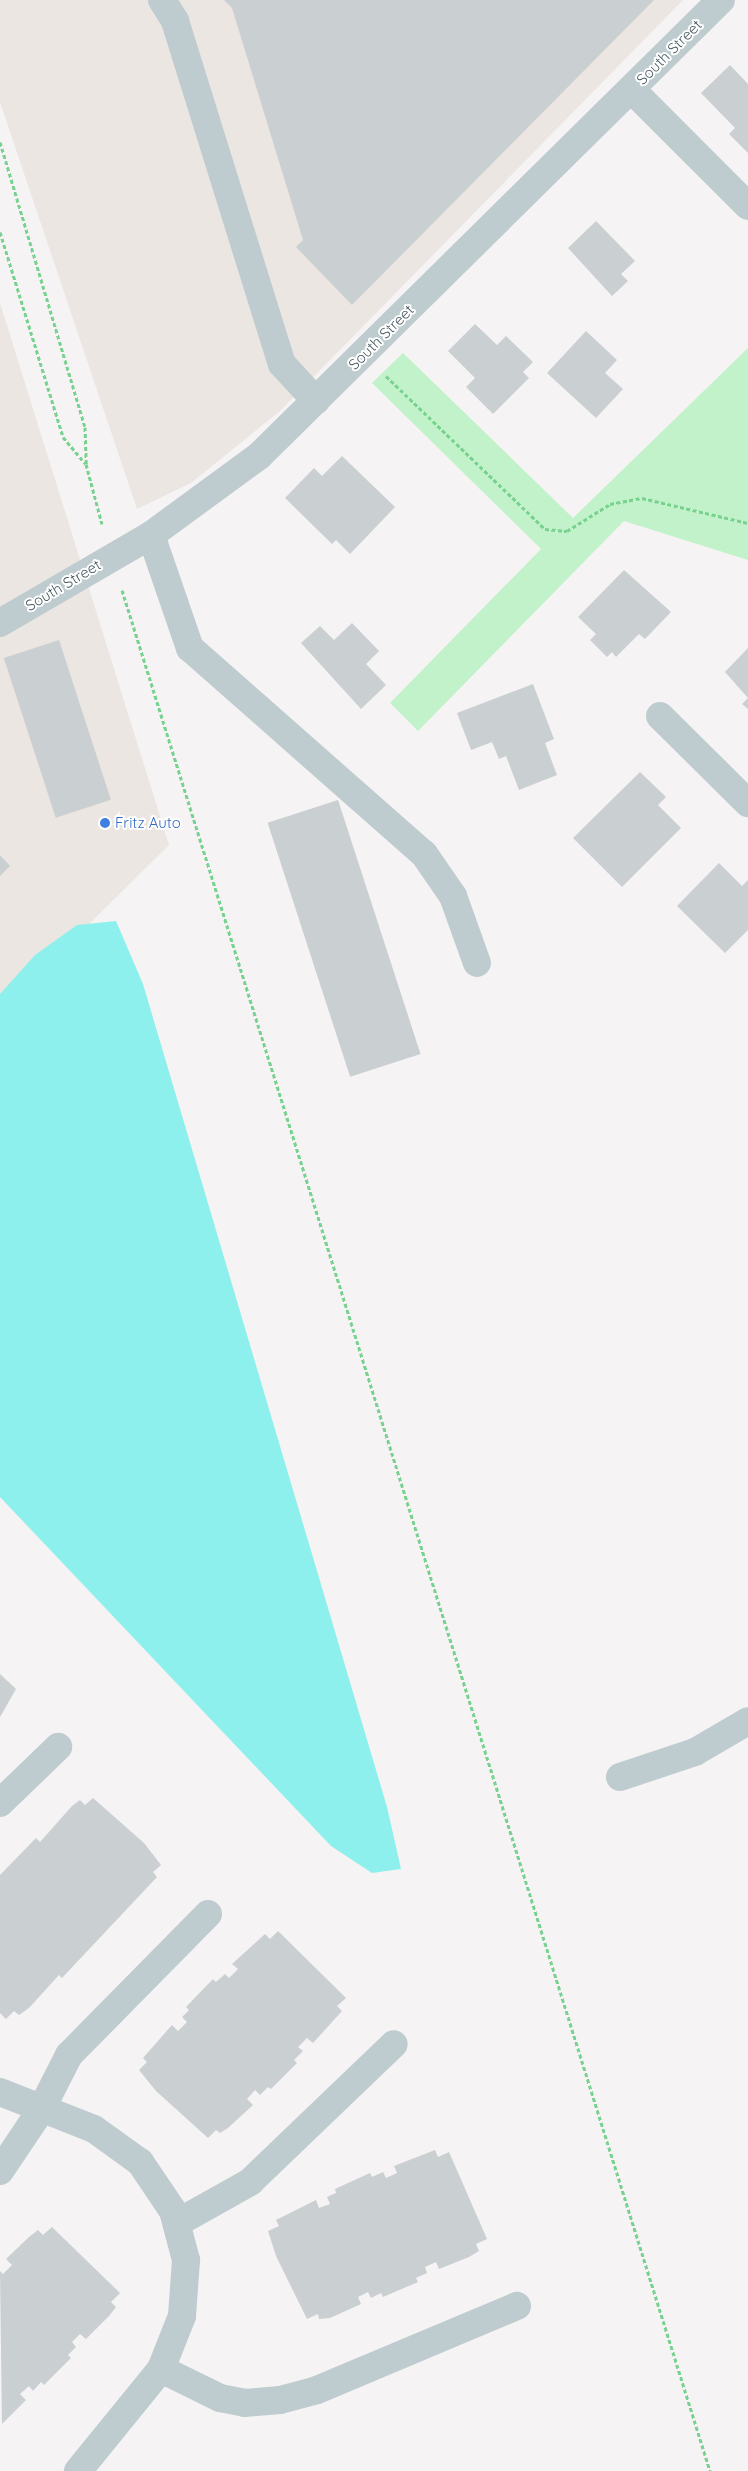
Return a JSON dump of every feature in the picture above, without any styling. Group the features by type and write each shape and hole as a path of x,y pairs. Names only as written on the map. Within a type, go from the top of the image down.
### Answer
{"street":[{"path":"162,0 175,21 282,364 316,401"},
{"name":"South Street","path":"0,623 151,535 258,456 632,90 720,0"},
{"path":"632,90 748,206"},
{"path":"151,535 190,648 424,854 452,896 477,963"},
{"path":"660,716 748,803"},
{"path":"620,1777 695,1752 748,1721"},
{"path":"0,1803 58,1747"},
{"path":"0,2171 41,2110 69,2055 208,1914"},
{"path":"177,2223 250,2182 394,2044"},
{"path":"0,2092 41,2110 94,2129 128,2152 161,2190 177,2223 186,2287 178,2333 161,2369 78,2471"},
{"path":"161,2369 220,2398 245,2403 280,2400 317,2390 517,2306"}],"path":[{"path":"0,142 85,427 86,464 103,526"},
{"path":"0,232 64,437 86,464"},
{"path":"364,354 534,522 554,532 585,522 610,504 642,498 748,523"},
{"path":"123,593 710,2471"}],"shaded area":[{"path":"0,0 683,0 280,411 191,483 137,509 0,102"},
{"path":"0,303 169,845 0,1012"}],"green space":[{"path":"748,348 748,560 624,521 418,731 390,703 541,549 372,383 403,353 573,518"}],"water":[{"path":"116,921 143,984 387,1807 401,1869 372,1873 331,1846 0,1497 0,994 35,955 77,925"}],"building":[{"path":"224,0 654,0 352,305 296,247 303,240 232,8"},
{"path":"730,65 748,84 748,153 729,134 735,128 701,93"},
{"path":"596,221 635,261 621,274 628,281 612,296 568,248"},
{"path":"475,324 497,345 506,336 533,362 523,372 529,378 493,414 466,387 475,378 448,351"},
{"path":"586,331 617,360 605,373 623,389 596,418 547,373"},
{"path":"342,456 395,507 350,554 336,540 332,544 285,498 314,468 322,476"},
{"path":"624,570 671,612 645,639 639,634 616,657 612,652 607,657 590,640 596,634 578,617"},
{"path":"352,623 379,651 366,664 386,685 361,709 301,643 320,626 334,640"},
{"path":"59,640 111,800 56,818 4,658"},
{"path":"748,648 748,698 725,672"},
{"path":"533,684 554,739 545,743 557,775 519,790 506,756 499,759 492,742 471,750 457,713"},
{"path":"748,698 748,709 742,704"},
{"path":"640,772 666,797 658,805 681,828 622,887 573,838"},
{"path":"338,800 421,1054 350,1077 268,823"},
{"path":"0,855 10,866 0,876"},
{"path":"719,863 742,886 748,880 748,930 725,953 677,906"},
{"path":"0,1674 16,1689 0,1717"},
{"path":"93,1798 144,1843 161,1865 153,1872 157,1877 62,1978 59,1975 29,2008 19,2015 14,2011 6,2019 0,2013 0,1875 36,1838 40,1842 72,1806 80,1800 85,1805"},
{"path":"278,1931 346,1998 337,2006 342,2011 313,2043 307,2038 298,2047 303,2051 294,2060 297,2063 271,2089 268,2087 260,2095 255,2090 247,2099 253,2105 228,2128 220,2133 216,2130 208,2138 156,2091 139,2070 147,2062 143,2058 172,2025 178,2031 187,2022 182,2017 189,2010 186,2007 213,1979 216,1982 225,1974 229,1978 238,1969 232,1964 265,1934 270,1939"},
{"path":"435,2150 438,2157 449,2152 487,2239 476,2244 479,2251 439,2269 436,2262 425,2267 427,2273 416,2278 418,2282 383,2297 381,2293 371,2298 368,2292 358,2297 361,2304 330,2318 319,2319 318,2314 307,2319 276,2256 268,2231 279,2226 276,2220 316,2200 319,2208 330,2204 327,2197 336,2193 335,2189 370,2173 372,2177 383,2172 386,2178 397,2173 394,2166"},
{"path":"52,2227 120,2293 111,2302 116,2307 109,2316 86,2339 80,2334 72,2342 76,2347 68,2355 71,2358 44,2385 41,2382 33,2391 29,2386 20,2394 26,2400 2,2424 0,2271 3,2274 12,2265 6,2259 29,2237 38,2230 43,2235"}],"place":[{"name":"Fritz Auto","path":"105,823"}]}
